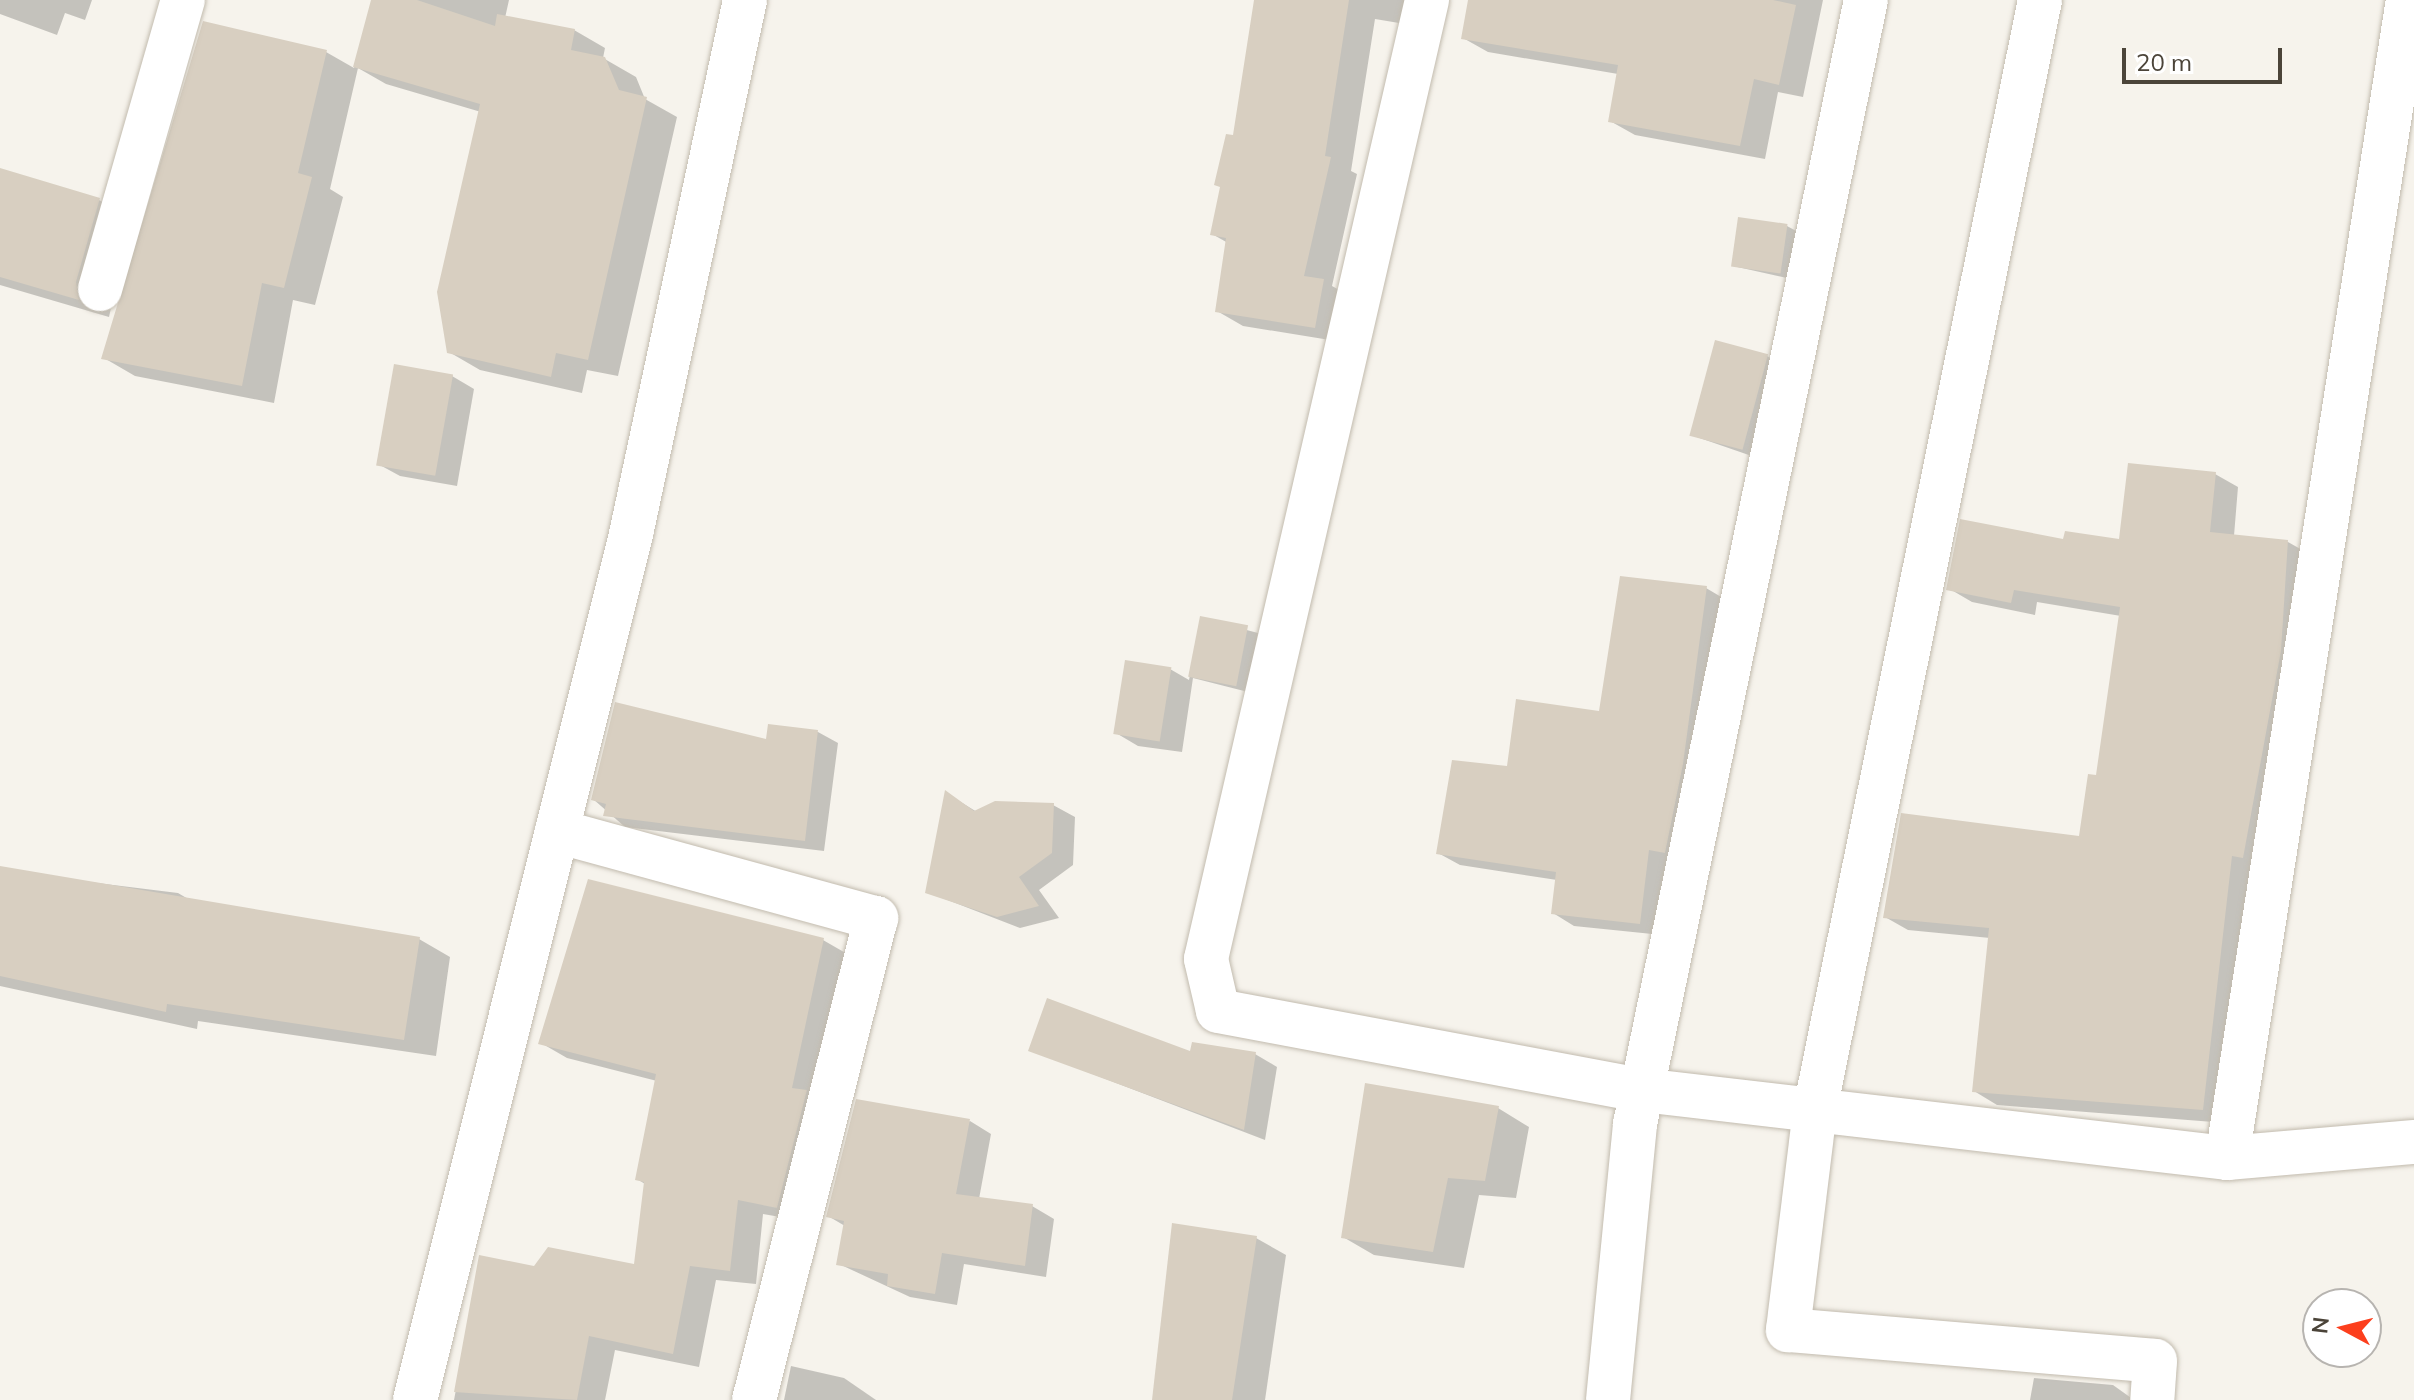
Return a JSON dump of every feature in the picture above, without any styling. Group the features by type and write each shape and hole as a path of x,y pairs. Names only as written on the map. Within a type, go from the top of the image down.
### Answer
{"street":[{"path":"100,289 183,0"},
{"path":"415,1400 631,534 745,0"},
{"path":"1427,0 1206,959 1218,1011 1642,1090 2227,1158 2414,1142"},
{"path":"1608,1400 1642,1090 1866,0"},
{"path":"2040,0 1815,1110 1788,1330 2155,1361 2152,1400"},
{"path":"2227,1158 2408,0"},
{"path":"557,831 876,918 754,1400"}],"building":[{"path":"371,0 417,0 495,26 497,14 575,29 571,50 605,57 619,90 647,97 588,360 556,353 551,377 447,353 437,292 480,104 353,67"},
{"path":"1254,0 1349,0 1325,156 1331,157 1304,276 1324,279 1315,328 1215,312 1226,238 1210,235 1220,187 1214,185 1226,134 1233,135"},
{"path":"1468,0 1773,0 1796,5 1779,85 1754,79 1740,146 1608,122 1618,65 1461,39"},
{"path":"203,21 327,50 298,173 312,177 284,288 262,283 242,386 101,359"},
{"path":"0,168 100,198 76,282 79,300 0,277"},
{"path":"1738,217 1788,224 1781,273 1731,267"},
{"path":"1715,340 1768,354 1743,450 1689,436"},
{"path":"394,364 453,374 435,476 376,465"},
{"path":"2128,463 2216,472 2210,532 2288,540 2281,651 2243,858 2232,856 2203,1110 1972,1092 1989,928 1883,918 1901,813 2079,836 2088,774 2096,775 2120,607 2014,590 2011,603 1946,590 1960,519 2063,539 2065,531 2119,539"},
{"path":"1620,576 1707,586 1683,764 1665,853 1649,850 1640,924 1551,914 1556,872 1436,854 1452,760 1507,766 1516,699 1599,711"},
{"path":"1200,616 1248,625 1236,686 1188,677"},
{"path":"1125,660 1171,667 1160,741 1113,734"},
{"path":"615,702 766,739 768,724 818,730 805,841 603,816 606,804 591,800"},
{"path":"945,790 974,811 995,801 1054,803 1052,853 1019,877 1039,906 997,917 925,893"},
{"path":"0,866 420,937 404,1040 167,1004 166,1012 0,976"},
{"path":"588,879 824,938 792,1088 807,1090 777,1208 738,1200 730,1271 690,1266 673,1354 589,1336 577,1400 454,1392 479,1255 534,1266 548,1247 634,1264 644,1182 635,1180 656,1074 538,1044"},
{"path":"1047,998 1190,1051 1192,1042 1256,1052 1244,1130 1028,1051"},
{"path":"1365,1083 1499,1106 1485,1181 1448,1178 1433,1252 1341,1238"},
{"path":"856,1099 970,1119 956,1194 1033,1204 1025,1266 942,1253 935,1294 887,1286 888,1274 836,1265 844,1221 826,1217"},
{"path":"1172,1223 1257,1236 1232,1400 1152,1400"}]}
